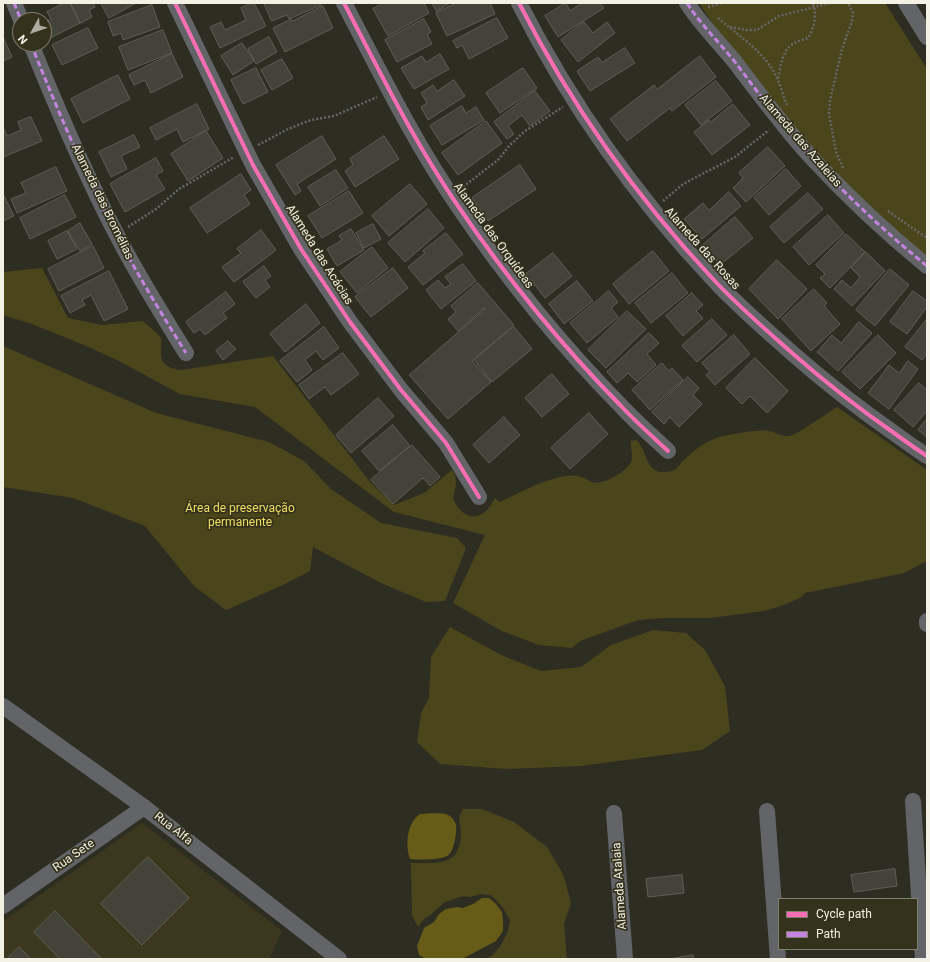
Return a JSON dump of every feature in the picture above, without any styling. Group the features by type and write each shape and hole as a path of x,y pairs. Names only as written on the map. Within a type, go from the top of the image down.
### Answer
{"street":[{"name":"Alameda das Acácias","path":"175,3 253,165 301,249 354,329 400,390 446,443 479,497"},
{"name":"Alameda das Orquídeas","path":"344,3 418,143 451,196 491,253 532,307 582,364 622,408 668,451"},
{"name":"Alameda das Rosas","path":"519,3 554,66 602,143 672,234 713,280 814,372 866,413 927,456"},
{"name":"Alameda das Azaleias","path":"688,3 697,19 734,61 780,121 809,155 855,202 927,266"},
{"path":"906,3 927,37"},
{"name":"Alameda das Bromélias","path":"34,52 89,180 150,296 186,353"},
{"name":"Rua Alfa","path":"3,706 144,807 339,959"},
{"path":"913,801 923,959"},
{"name":"Rua Sete","path":"3,906 144,807"},
{"path":"767,811 778,959"},
{"name":"Alameda Atalaia","path":"614,813 625,959"}],"path":[{"path":"705,3 712,11"},
{"path":"708,7 723,3"},
{"path":"777,79 787,48 793,43 808,38 813,31 815,7 812,3"},
{"path":"730,27 757,30 780,16 829,3"},
{"path":"843,170 836,152 829,114 830,100 842,49 852,21 853,13 848,3"},
{"path":"653,210 683,184 735,157 790,112 777,79 758,51 716,15"},
{"path":"451,196 498,159 525,131 575,99"},
{"path":"884,209 927,238"}],"shaded area":[{"path":"420,814 445,814 454,821 456,828 454,842 452,851 447,856 424,860 410,859 408,853 408,834 412,823"},
{"path":"142,823 282,931 269,959 3,959 3,921"},
{"path":"482,898 489,898 502,912 503,931 496,941 462,959 426,959 419,955 417,946 424,928 434,922 439,914 446,909 457,907 463,908"}],"green space":[{"path":"699,3 885,3 927,69 927,258 831,174 725,42"},
{"path":"42,268 68,318 102,325 143,321 160,337 162,360 167,366 174,369 181,370 273,356 370,482 394,505 424,493 452,470 456,481 453,499 458,507 468,516 480,515 485,512 495,498 500,502 549,480 576,476 596,483 607,480 619,474 631,462 631,441 636,440 639,443 652,467 661,472 666,472 676,469 695,450 719,437 758,431 769,431 784,436 789,436 806,428 837,407 927,470 927,561 904,573 805,593 800,598 764,611 710,618 664,618 638,620 580,641 572,648 539,645 502,631 453,603 485,535 394,512 255,407 180,394 119,361 84,345 32,324 3,315 3,272"},
{"name":"Área de preservação permanente","path":"3,346 156,413 269,442 304,461 331,489 381,523 457,538 466,548 445,601 426,602 381,583 313,547 310,571 283,585 226,610 194,586 145,526 73,498 3,487"},
{"path":"450,627 501,655 541,671 581,667 611,645 653,630 686,633 705,650 725,686 730,731 702,750 580,766 506,769 440,764 417,742 421,713 429,698 431,657"},
{"path":"463,809 482,809 514,822 547,847 563,874 571,903 564,924 567,959 486,959 494,954 501,945 508,931 510,920 503,908 491,895 481,894 470,897 463,896 445,902 424,919 418,927 412,915 411,863 446,861 457,852 460,844 461,833 459,819"}],"building":[{"path":"64,3 70,3 80,23 52,37 52,12 47,12"},
{"path":"71,3 93,3 95,7 89,10 92,17 81,23"},
{"path":"101,3 136,3 109,18"},
{"path":"254,3 266,26 220,48 210,27 221,22 225,30 246,20 241,8"},
{"path":"264,3 320,3 321,5 289,19 287,15 272,21"},
{"path":"383,3 424,3 429,13 388,36 373,9"},
{"path":"432,3 450,3 437,11"},
{"path":"457,3 490,3 495,14 447,36 436,13"},
{"path":"566,3 570,11 582,3 600,3 604,8 558,37 545,16"},
{"path":"152,5 160,27 123,40 121,33 113,36 108,22"},
{"path":"323,6 333,28 285,52 273,28 291,19 292,21"},
{"path":"497,18 508,38 469,59 462,45 457,48 453,41"},
{"path":"424,19 431,32 427,34 432,44 397,62 385,40"},
{"path":"584,22 593,33 607,22 615,33 578,62 561,40"},
{"path":"88,28 98,48 62,65 52,45"},
{"path":"163,30 172,53 128,70 119,47"},
{"path":"3,37 12,57 3,61"},
{"path":"269,37 277,52 256,64 248,49"},
{"path":"242,43 254,61 233,75 221,56"},
{"path":"625,48 635,63 590,91 577,71 598,57 602,62"},
{"path":"172,54 183,77 151,93 145,80 134,85 129,75"},
{"path":"440,54 449,69 414,89 401,68 422,56 426,62"},
{"path":"700,56 716,77 672,111 670,108 627,141 610,119 654,85 657,89"},
{"path":"282,59 293,78 272,90 261,70"},
{"path":"256,68 268,92 243,104 231,80"},
{"path":"523,68 537,88 500,113 486,93"},
{"path":"118,75 130,99 83,123 71,99"},
{"path":"454,80 465,96 428,120 421,107 427,103 421,93 433,85 437,91"},
{"path":"716,81 732,101 701,125 685,105"},
{"path":"535,91 550,111 530,126 522,115 508,126 514,134 507,139 494,122"},
{"path":"197,104 209,129 183,142 177,129 156,140 150,128"},
{"path":"733,104 750,125 712,155 694,132 709,120 710,122"},
{"path":"462,106 466,113 476,107 484,120 442,145 430,126"},
{"path":"31,117 42,141 3,157 3,129 7,136 21,130 18,122"},
{"path":"486,121 502,143 458,175 442,153"},
{"path":"206,131 223,158 188,181 171,154"},
{"path":"134,135 140,147 121,156 127,169 111,177 99,152"},
{"path":"322,136 336,159 297,184 301,191 295,195 276,165"},
{"path":"384,136 399,159 355,187 345,171 353,165 350,159"},
{"path":"768,147 785,166 746,202 733,188 743,178 739,173"},
{"path":"156,158 163,171 156,175 165,189 125,212 110,184"},
{"path":"520,165 536,189 488,221 472,198"},
{"path":"56,167 67,191 17,213 11,199 26,193 21,183"},
{"path":"786,169 801,186 769,215 754,198"},
{"path":"336,170 348,188 320,206 308,187"},
{"path":"241,174 251,190 244,195 250,204 207,233 190,208"},
{"path":"410,184 427,204 389,236 372,216"},
{"path":"349,191 363,213 322,238 308,216"},
{"path":"729,192 741,206 702,239 684,219 703,203 709,210"},
{"path":"808,193 823,209 784,243 770,227"},
{"path":"3,194 14,216 3,221"},
{"path":"65,195 76,217 30,239 20,218"},
{"path":"428,209 444,228 405,262 388,243"},
{"path":"828,215 844,233 809,265 793,247"},
{"path":"735,217 753,238 720,265 703,245"},
{"path":"80,223 92,244 80,251 68,231"},
{"path":"373,224 381,239 364,248 356,233"},
{"path":"351,229 364,250 337,266 327,249 342,240 339,236"},
{"path":"261,230 276,250 234,282 222,267 241,253 237,249"},
{"path":"67,231 77,249 57,259 48,241"},
{"path":"446,233 463,254 423,285 408,267 425,253 423,251"},
{"path":"846,234 865,252 830,288 820,278 825,274 816,265"},
{"path":"93,246 104,268 59,291 48,269"},
{"path":"372,247 388,268 357,293 340,272"},
{"path":"653,251 669,271 629,304 613,284"},
{"path":"866,252 885,271 852,306 834,289 842,280 851,288 860,277 851,268"},
{"path":"553,253 572,276 545,298 526,274"},
{"path":"777,260 807,289 778,319 749,289"},
{"path":"463,264 476,281 441,309 426,290 438,280 445,288 451,284 445,277"},
{"path":"264,266 271,276 265,280 270,287 256,298 243,282"},
{"path":"393,268 408,288 371,317 355,297"},
{"path":"890,269 909,285 875,326 856,310"},
{"path":"109,271 128,309 104,321 91,295 82,300 85,305 70,313 61,296"},
{"path":"672,273 688,293 651,323 635,303"},
{"path":"577,281 593,301 564,324 549,304"},
{"path":"478,283 514,325 472,361 491,382 448,419 409,375 485,309 484,308 458,331 448,319 456,312 451,306"},
{"path":"814,289 827,303 824,306 840,324 811,351 782,319"},
{"path":"609,291 618,302 611,308 618,317 587,343 570,323"},
{"path":"913,291 927,301 927,307 907,334 890,322"},
{"path":"226,292 235,304 223,313 227,318 205,335 200,329 194,333 186,322"},
{"path":"692,293 703,305 696,311 703,318 683,336 666,316"},
{"path":"306,304 320,323 285,352 270,334"},
{"path":"627,311 646,329 606,368 588,350"},
{"path":"712,319 727,335 697,362 682,346"},
{"path":"927,319 927,354 922,360 905,347"},
{"path":"859,322 872,333 838,371 817,352 832,335 841,343"},
{"path":"324,327 339,348 323,360 316,351 305,360 312,370 297,382 280,361"},
{"path":"514,327 532,349 492,382 474,360"},
{"path":"649,333 659,343 647,354 656,365 637,382 628,373 617,383 607,372"},
{"path":"734,335 750,354 715,385 706,375 710,372 702,363"},
{"path":"878,335 896,353 860,389 842,372"},
{"path":"228,341 236,349 223,360 216,351"},
{"path":"343,353 359,374 331,395 325,387 309,399 299,385"},
{"path":"755,358 788,391 767,413 750,396 742,404 726,388"},
{"path":"908,361 918,369 889,409 868,393 889,365 899,373"},
{"path":"662,363 669,371 672,368 683,380 650,410 632,390"},
{"path":"552,374 569,394 542,417 525,398"},
{"path":"688,377 699,388 693,395 702,404 679,427 670,417 664,424 652,412"},
{"path":"919,383 927,390 927,411 913,427 894,410"},
{"path":"378,398 394,416 351,453 336,435"},
{"path":"589,413 608,434 570,469 551,448"},
{"path":"504,417 520,435 489,463 473,445"},
{"path":"927,419 927,437 918,430"},
{"path":"393,425 410,446 379,471 362,451"},
{"path":"412,445 440,477 430,486 423,478 393,504 371,480"},
{"path":"148,857 189,898 142,945 101,904"},
{"path":"895,869 897,886 854,892 851,875"},
{"path":"682,875 684,893 648,897 646,879"},
{"path":"55,911 102,959 60,959 34,932"},
{"path":"19,947 31,959 7,959"},
{"path":"693,955 694,959 670,959"}],"marked path":[{"path":"14,3 18,12"},
{"path":"687,3 780,121 809,155 866,213 927,266"},
{"path":"34,52 73,144 108,217 144,283 186,353"}],"cycle path":[{"path":"175,3 253,165 301,249 350,322 401,390 446,443 479,497"},
{"path":"344,3 412,132 442,182 495,259 535,310 577,359 627,413 668,451"},
{"path":"519,3 582,113 631,182 685,248 732,298 761,326 804,363 854,404 927,456"}]}
